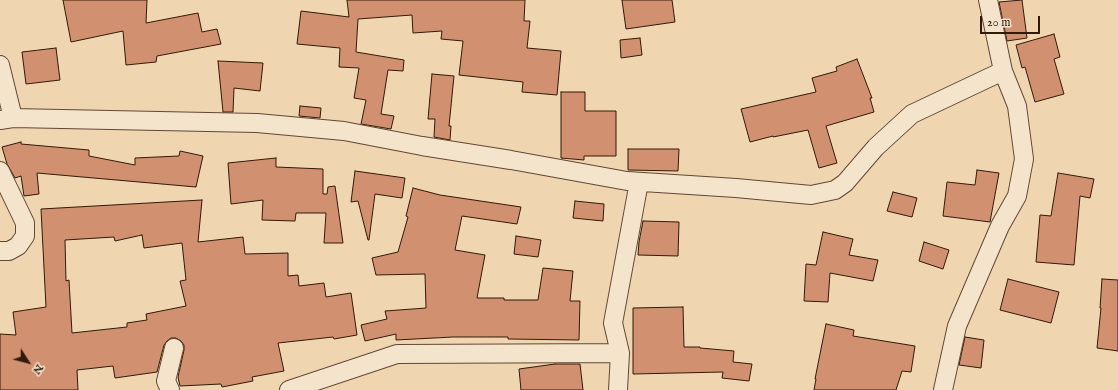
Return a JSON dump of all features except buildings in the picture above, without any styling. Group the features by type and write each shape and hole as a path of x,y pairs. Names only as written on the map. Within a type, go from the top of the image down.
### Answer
{"street":[{"path":"943,390 957,326 1000,226 1017,196 1024,159 1017,106 1003,71 988,0"},
{"path":"0,65 6,119 257,123 344,131 422,146 511,160 634,187 736,188 811,195 835,190 845,183 876,148 912,114 1003,71"},
{"path":"0,171 25,223 25,236 18,246 9,251 0,251"},
{"path":"618,390 620,353 614,323 634,187"},
{"path":"170,390 166,381 174,348"},
{"path":"289,390 396,354 620,353"}]}
